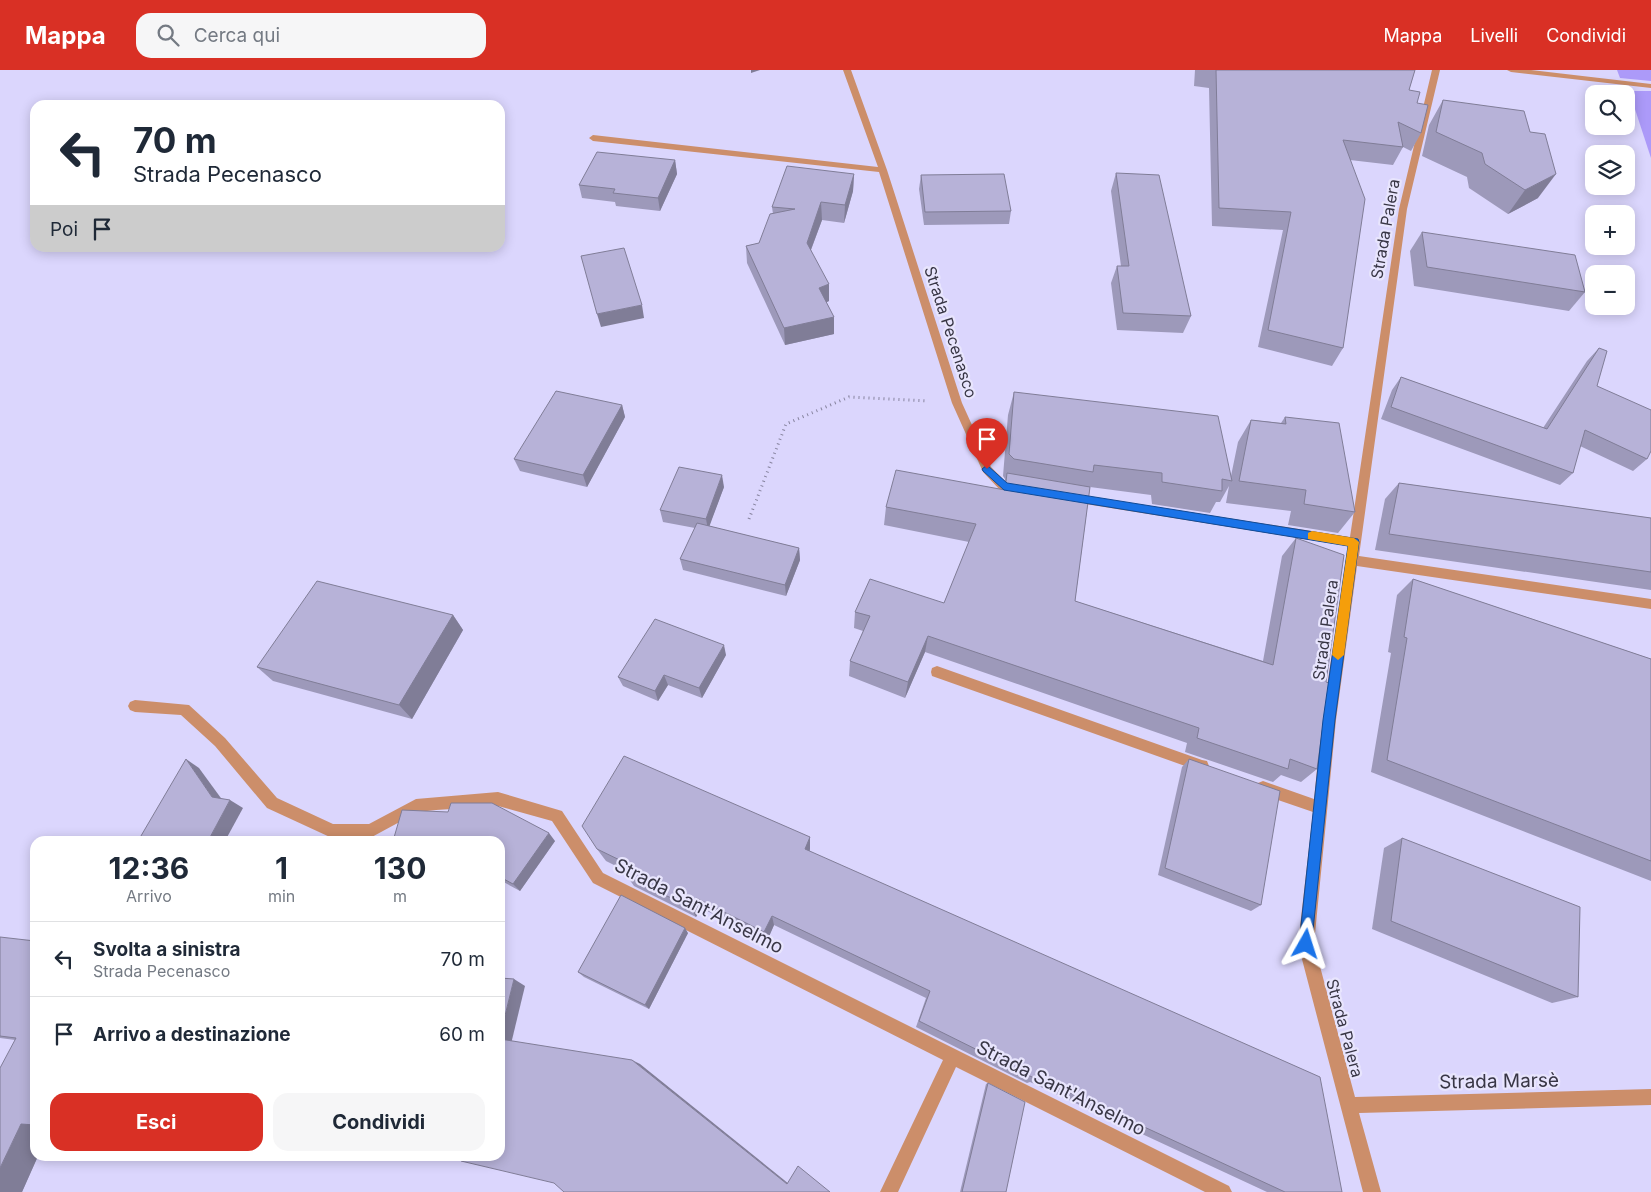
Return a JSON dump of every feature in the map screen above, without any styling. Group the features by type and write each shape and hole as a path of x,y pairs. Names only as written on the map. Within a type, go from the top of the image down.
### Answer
{"street":[{"name":"Strada Pecenasco","path":"847,70 883,170 957,403 987,469 1004,486 1032,491"},
{"name":"Strada Palera","path":"1372,1192 1306,944 1329,720 1403,209 1436,70"},
{"path":"1511,70 1651,86"},
{"path":"593,138 883,170"},
{"path":"1060,496 1354,542"},
{"path":"1352,560 1651,604"},
{"path":"937,672 1217,772"},
{"name":"Strada Sant'Anselmo","path":"135,706 184,709 220,742 272,803 332,832 370,831 416,806 498,798 557,816 598,878 1223,1192"},
{"path":"1254,785 1320,808"},
{"path":"890,1192 953,1056"},
{"name":"Strada Marsè","path":"1349,1105 1651,1097"}],"path":[{"path":"749,518 786,424 849,397 957,403"}],"shaded area":[{"path":"1617,70 1651,70 1651,81 1620,78"},
{"path":"1635,91 1651,91 1651,158 1635,109"}],"building":[{"path":"1216,70 1415,70 1409,90 1420,92 1417,103 1428,105 1421,133 1398,122 1403,147 1343,140 1365,199 1343,348 1268,330 1291,212 1219,208"},
{"path":"1443,100 1524,111 1530,132 1545,134 1556,174 1525,190 1485,164 1482,153 1436,132"},
{"path":"597,152 675,160 658,198 613,193 615,189 579,185"},
{"path":"787,166 854,174 845,205 821,202 807,243 829,284 819,288 834,317 784,328 746,246 759,243 770,214 795,209 772,207"},
{"path":"1116,173 1159,175 1191,316 1123,313 1117,266 1129,266"},
{"path":"1004,174 1011,211 925,212 921,175"},
{"path":"1422,232 1575,255 1585,292 1427,267"},
{"path":"624,248 642,305 597,314 581,256"},
{"path":"1599,348 1607,351 1597,386 1651,410 1651,451 1647,459 1585,430 1573,473 1391,407 1401,377 1547,429"},
{"path":"556,391 622,405 583,475 514,459"},
{"path":"1014,392 1218,416 1232,481 1222,479 1222,491 1162,482 1162,473 1094,465 1093,472 1014,459 1009,454"},
{"path":"1285,417 1339,423 1355,512 1304,504 1306,490 1239,481 1251,420 1286,424"},
{"path":"679,467 722,475 706,519 660,510"},
{"path":"896,470 1005,490 1007,473 1090,487 1075,601 1273,665 1296,538 1344,555 1326,682 1329,683 1317,769 1290,759 1288,769 1197,738 1199,728 928,636 908,682 850,661 870,616 855,612 870,579 944,603 976,524 886,507"},
{"path":"1399,483 1651,518 1651,572 1389,534"},
{"path":"697,523 799,548 785,585 680,559"},
{"path":"1413,579 1651,659 1651,861 1387,760 1407,638 1404,637"},
{"path":"317,581 453,615 399,705 257,667"},
{"path":"655,619 724,645 699,688 664,675 655,691 618,677"},
{"path":"624,756 810,837 805,849 1320,1077 1342,1192 1285,1192 1036,1077 1036,1079 919,1021 930,991 772,916 764,932 696,898 691,908 627,876 632,866 597,849 582,826"},
{"path":"186,759 212,797 230,800 211,836 141,836"},
{"path":"1189,759 1280,791 1261,905 1165,868"},
{"path":"451,803 492,803 549,833 513,884 505,880 505,836 394,836 402,810 448,812"},
{"path":"1402,838 1580,907 1578,997 1391,921"},
{"path":"621,895 685,928 645,1005 578,972"},
{"path":"0,937 30,940 30,1125 21,1124 0,1168 0,1068 16,1038 0,1036"},
{"path":"505,978 514,979 505,1016"},
{"path":"505,1040 632,1060 787,1184 798,1166 830,1192 564,1192 554,1183 461,1161 505,1161"},
{"path":"988,1083 1025,1102 1006,1192 962,1192"}],"slow traffic":[{"path":"1312,536 1354,542 1338,655"}],"route":[{"path":"987,469 1004,486 1354,542 1329,720 1306,944"}]}
